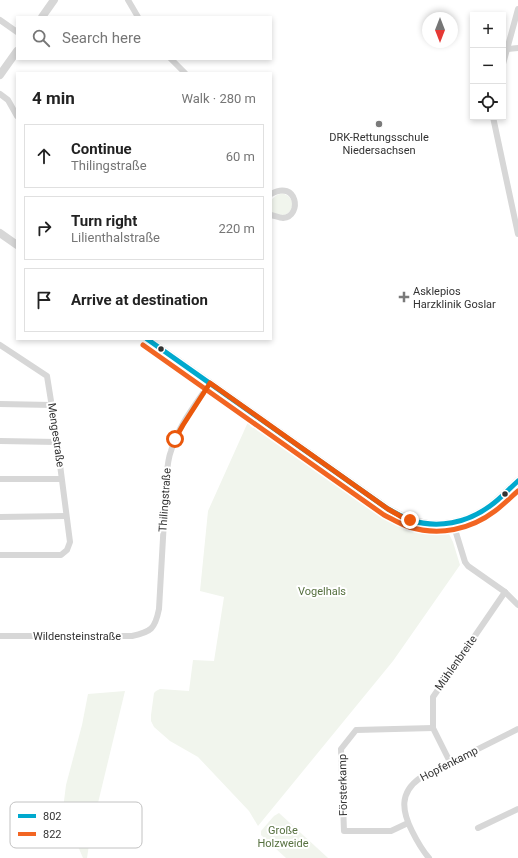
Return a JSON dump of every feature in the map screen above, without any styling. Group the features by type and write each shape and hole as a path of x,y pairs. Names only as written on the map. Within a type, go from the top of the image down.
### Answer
{"street":[{"path":"43,16 54,0"},
{"path":"128,0 137,16"},
{"path":"506,53 518,8"},
{"path":"0,20 16,31"},
{"path":"507,49 518,48"},
{"path":"0,75 16,52"},
{"path":"172,60 184,72"},
{"path":"0,94 8,100 16,114"},
{"path":"494,120 518,234"},
{"path":"272,194 279,190 287,191 293,196 296,203 292,214 284,218 272,216"},
{"path":"0,233 16,244"},
{"path":"148,340 388,509 402,517 420,523 453,523 487,509 518,480"},
{"name":"Mengestraße","path":"0,345 47,376 70,542 67,550 61,555 0,555"},
{"name":"Thilingstraße","path":"153,628 156,623 159,610 166,485 170,452 183,425 210,383"},
{"path":"0,404 52,405"},
{"path":"0,441 57,442"},
{"path":"0,479 61,479"},
{"path":"0,517 66,516"},
{"path":"453,523 465,562 468,566 505,592 518,605"},
{"name":"Mühlenbreite","path":"450,762 433,728 433,697 505,592"},
{"name":"Wildensteinstraße","path":"0,636 132,636 142,634 153,628"},
{"name":"Försterkamp","path":"408,823 391,831 344,832 342,749 356,730 433,728"},
{"name":"Hopfenkamp","path":"429,858 418,844 405,813 405,796 411,786 420,778 450,762 518,729"},
{"path":"478,828 518,809"}],"green space":[{"path":"283,193 291,199 292,207 287,214 272,213 272,199"},
{"name":"Vogelhals","path":"248,422 251,424 250,426 268,434 398,523 413,528 443,530 449,534 460,565 393,661 258,826 249,811 198,757 170,741 154,727 151,721 154,693 156,691 160,689 189,691 193,660 214,661 224,597 200,591 208,511"},
{"path":"125,691 98,802 64,802 66,785 82,725 88,694"},
{"name":"Große Holzweide","path":"279,813 328,858 286,858 261,835 261,831 274,816"},
{"path":"79,848 89,848 87,858 83,858"}],"transit line":[{"name":"802","path":"148,340 388,509 410,520 421,523 442,524 452,523 472,517 490,506 518,481"},
{"name":"822","path":"143,345 384,515 406,526 420,530 432,531 454,530 465,527 485,518 498,509 518,491"}],"place":[{"name":"DRK-Rettungsschule Niedersachsen","path":"379,124"},
{"name":"Asklepios Harzklinik Goslar","path":"404,297"}],"route":[{"path":"175,439 210,383 388,509 410,520"}]}
